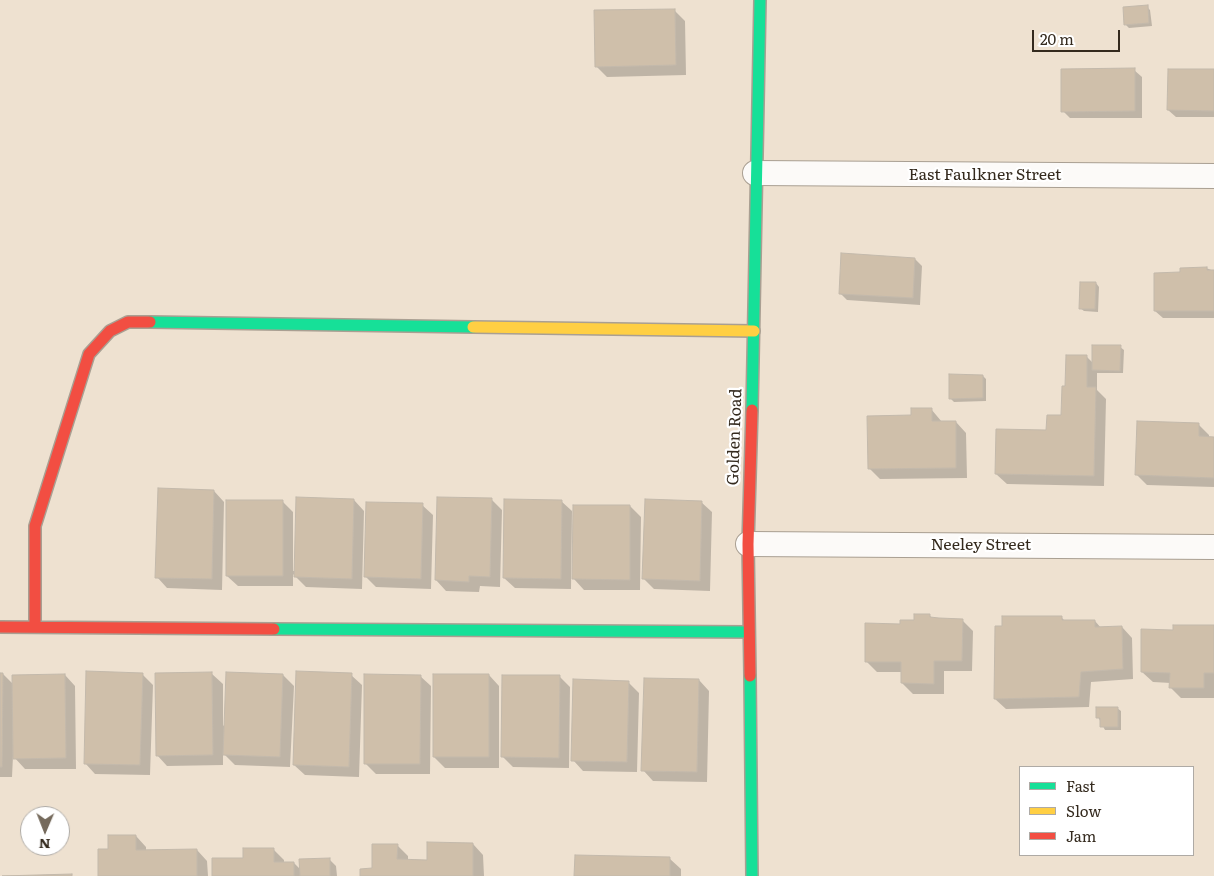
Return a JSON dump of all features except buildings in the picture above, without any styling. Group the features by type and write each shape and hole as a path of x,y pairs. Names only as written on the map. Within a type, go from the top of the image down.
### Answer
{"street":[{"name":"Golden Road","path":"752,876 748,544 760,0"},
{"name":"East Faulkner Street","path":"755,173 1214,176"},
{"path":"35,628 35,526 90,354 110,331 128,322 754,331"},
{"name":"Neeley Street","path":"748,544 1214,547"},
{"path":"0,627 749,632"}],"traffic: fast":[{"path":"752,410 760,0"},
{"path":"150,322 473,327"},
{"path":"274,629 749,632"},
{"path":"750,676 752,876"}],"traffic: slow":[{"path":"473,327 754,331"}],"traffic: jam":[{"path":"35,627 35,526 89,354 110,331 128,322 150,322"},
{"path":"750,676 748,544 752,410"},
{"path":"0,627 274,629"}]}
